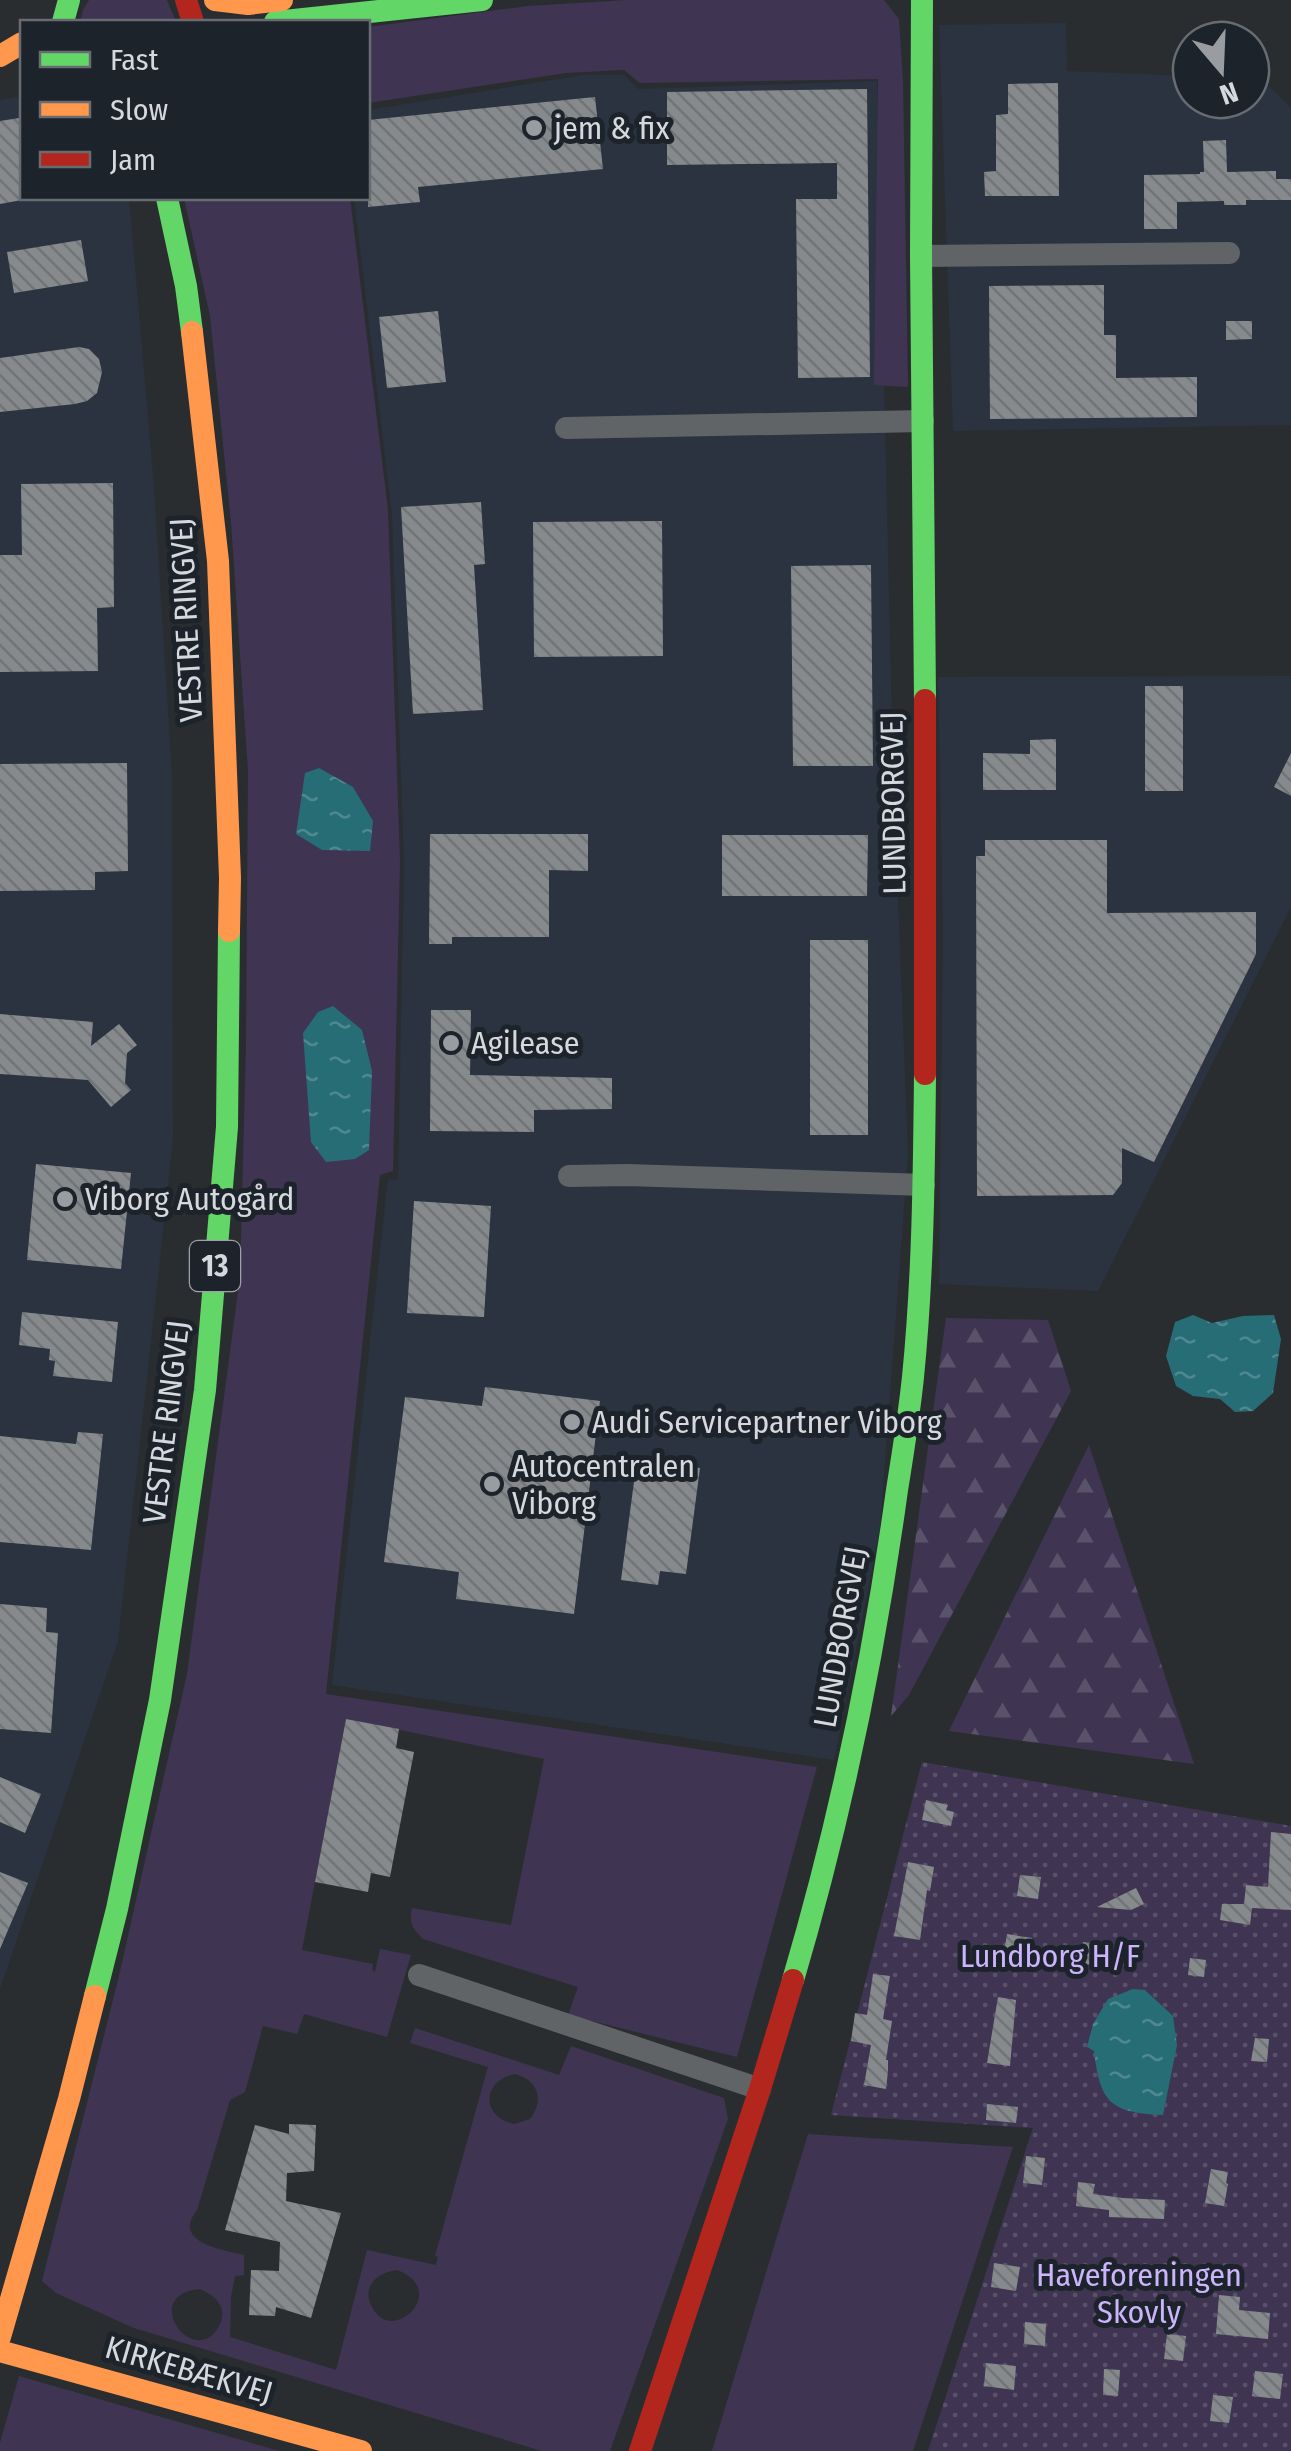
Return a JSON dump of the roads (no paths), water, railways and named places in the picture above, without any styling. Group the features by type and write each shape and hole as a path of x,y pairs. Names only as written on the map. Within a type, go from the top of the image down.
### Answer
{"street":[{"path":"216,0 248,4 282,0"},
{"path":"287,20 391,4 482,0"},
{"name":"LUNDBORGVEJ","path":"640,2451 760,2089 812,1915 855,1743 888,1565 912,1378 924,1185 927,961 922,0"},
{"name":"VESTRE RINGVEJ","path":"3,2326 69,2099 118,1909 160,1700 204,1390 226,1127 230,878 218,560 188,304 168,200"},
{"path":"921,256 1228,253"},
{"path":"566,428 923,421"},
{"path":"569,1176 628,1174 924,1185"},
{"path":"419,1976 760,2089"},
{"name":"KIRKEBÆKVEJ","path":"0,2351 360,2451"}],"water":[{"path":"319,768 353,787 373,821 370,851 322,850 296,834 305,773"},
{"path":"333,1006 362,1030 372,1071 369,1150 355,1159 326,1162 311,1142 303,1033 318,1012"},
{"path":"1193,1315 1212,1323 1274,1315 1281,1339 1273,1393 1253,1411 1235,1412 1220,1399 1193,1396 1176,1386 1166,1356 1175,1322"},
{"path":"1133,1989 1145,1990 1173,2016 1177,2045 1163,2115 1131,2111 1111,2101 1100,2082 1094,2051 1087,2047 1093,2024 1108,1999"}],"place":[{"name":"jem & fix","path":"534,128"},
{"name":"Agilease","path":"451,1043"},
{"name":"Viborg Autogård","path":"65,1199"},
{"name":"Audi Servicepartner Viborg","path":"572,1422"},
{"name":"Autocentralen Viborg","path":"492,1484"}],"park label":[{"name":"Lundborg H/F","path":"1050,1956"},
{"name":"Haveforeningen Skovly","path":"1139,2294"}]}
